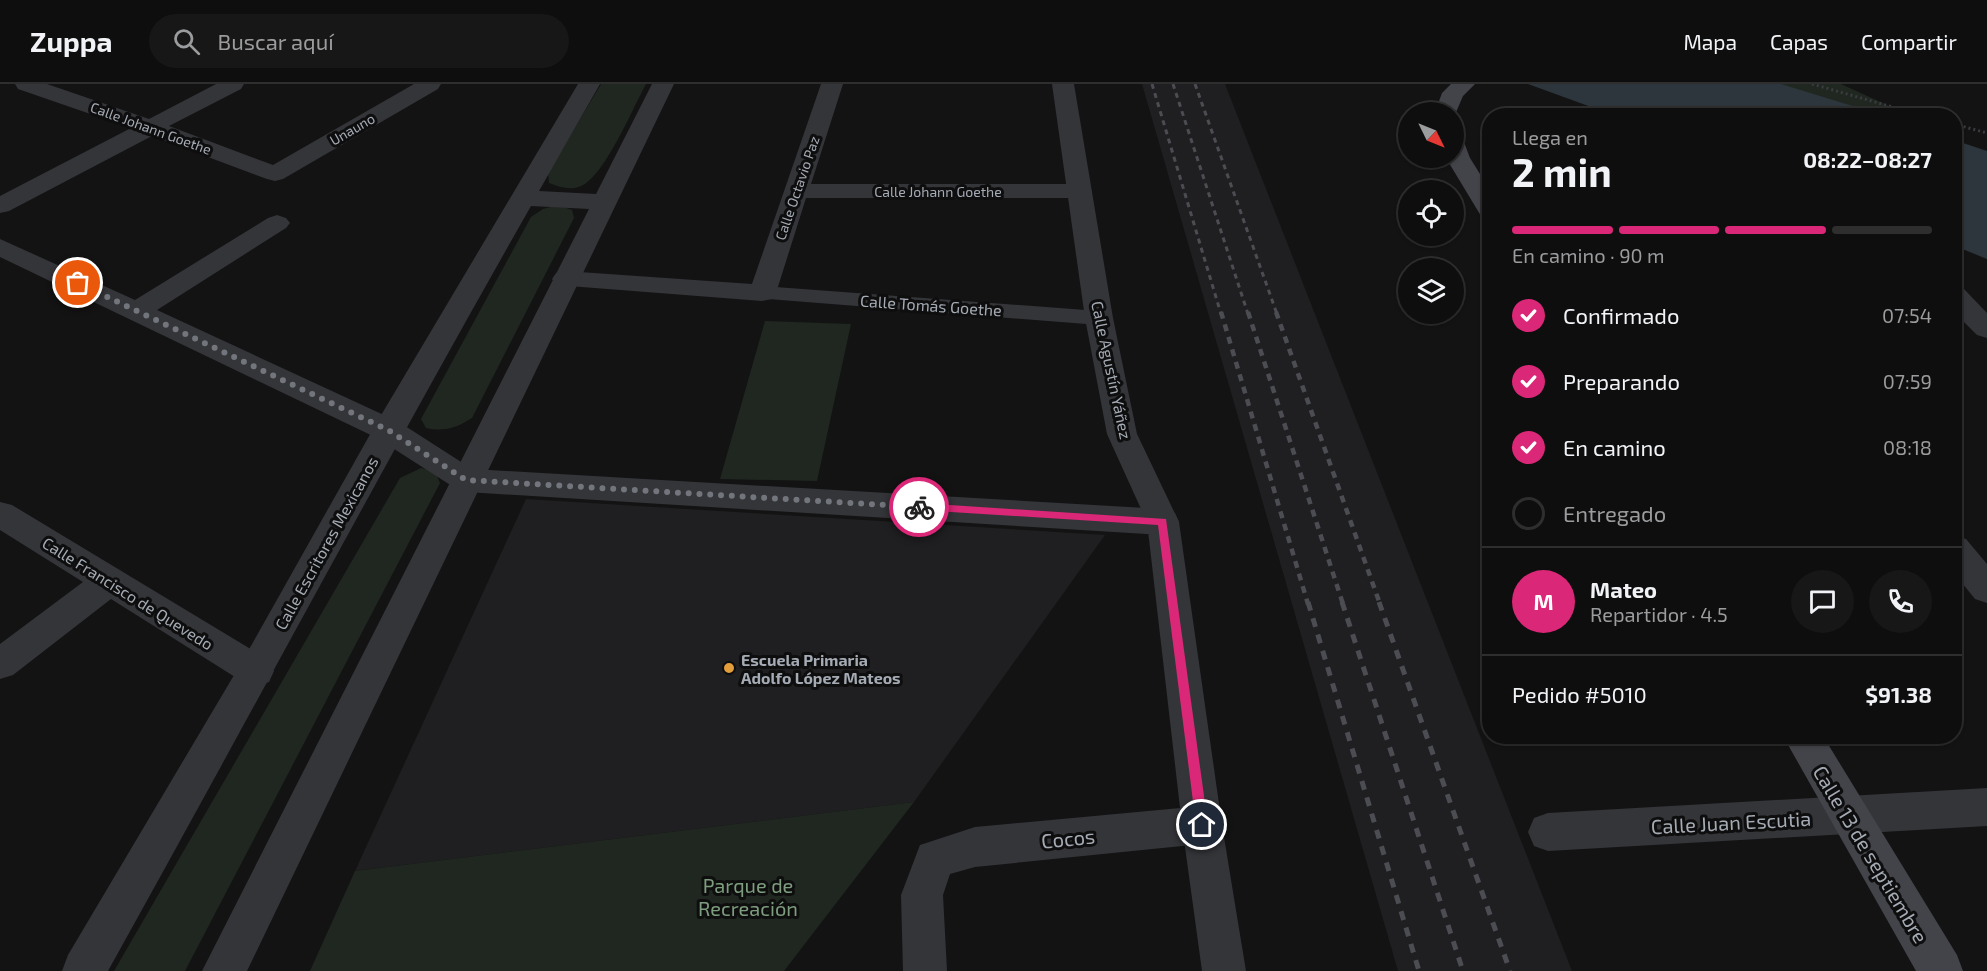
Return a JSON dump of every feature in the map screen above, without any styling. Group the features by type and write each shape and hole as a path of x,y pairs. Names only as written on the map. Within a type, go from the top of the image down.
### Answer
{"main road":[{"path":"1450,102 1453,93 1464,84"},
{"path":"1464,168 1482,198"},
{"name":"Calle 13 de septiembre","path":"1807,744 1941,971"}],"street":[{"path":"0,206 233,84"},
{"name":"Unauno","path":"275,174 430,84"},
{"name":"Calle Escritores Mexicanos","path":"84,971 256,671 388,430 589,84"},
{"path":"224,971 663,84"},
{"name":"Calle Octavio Paz","path":"762,292 832,84"},
{"name":"Calle Agustín Yáñez","path":"1063,84 1099,318 1122,434 1163,522 1202,825 1224,971"},
{"name":"Calle Johann Goethe","path":"32,85 275,174"},
{"name":"Calle Johann Goethe","path":"796,191 1080,191"},
{"path":"522,198 604,202"},
{"path":"136,311 277,223"},
{"path":"0,247 388,430 466,480 1163,522"},
{"path":"565,279 762,292"},
{"name":"Calle Tomás Goethe","path":"762,292 1099,318"},
{"path":"1962,303 1987,329"},
{"name":"Calle Francisco de Quevedo","path":"0,514 256,671"},
{"path":"1962,558 1987,589"},
{"path":"0,664 109,582"},
{"name":"Calle Juan Escutia","path":"1548,832 1987,807"},
{"name":"Cocos","path":"925,971 922,895 935,859 975,847 1202,825"}],"path":[{"path":"1812,84 1896,108"},
{"path":"1962,126 1987,133"}],"shaded area":[{"path":"1142,84 1225,84 1572,971 1398,971"},
{"path":"1528,84 1781,84 1859,108 1594,108"},
{"path":"1962,143 1987,151 1987,259 1962,249"},
{"name":"Escuela Primaria Adolfo López Mateos","path":"526,499 1105,535 914,802 355,871"}],"green space":[{"path":"601,84 646,84 608,156 590,180 573,188 549,183 548,173"},
{"path":"1565,84 1841,84 1894,108 1632,108"},
{"path":"558,205 572,210 574,218 472,418 450,428 439,430 426,428 421,419 531,217 543,209"},
{"path":"765,321 851,324 817,481 720,479"},
{"path":"421,468 435,471 440,483 185,971 114,971 400,478"},
{"name":"Parque de Recreación","path":"914,802 784,971 310,971 355,871"}],"railway":[{"path":"1152,84 1221,314"},
{"path":"1173,84 1248,314"},
{"path":"1195,84 1277,314"},
{"path":"1221,312 1308,604"},
{"path":"1248,312 1343,604"},
{"path":"1276,312 1380,604"},
{"path":"1308,602 1419,971"},
{"path":"1342,602 1463,971"},
{"path":"1379,602 1510,971"}],"way so far":[{"path":"78,283 388,430 466,480 919,507"}],"place":[{"name":"Escuela Primaria Adolfo López Mateos","path":"729,668"}],"route":[{"path":"919,507 1163,522 1202,825"}]}
